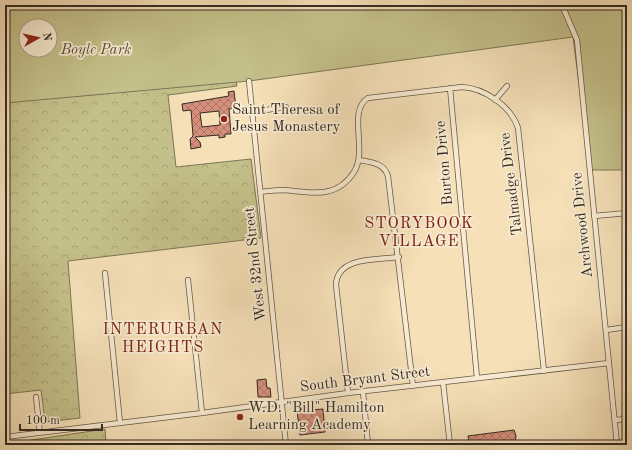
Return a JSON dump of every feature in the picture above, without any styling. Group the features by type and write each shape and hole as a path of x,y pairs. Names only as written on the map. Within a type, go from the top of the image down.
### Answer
{"street":[{"name":"Archwood Drive","path":"562,5 577,40 616,420 617,445"},
{"name":"West 32nd Street","path":"249,81 286,445"},
{"path":"495,100 507,86"},
{"name":"Talmadge Drive","path":"260,192 283,190 319,194 330,192 348,181 356,170 359,160 360,139 358,113 360,106 364,100 374,96 462,87 474,89 495,100 514,118 519,135 544,371"},
{"name":"Burton Drive","path":"450,88 477,378"},
{"path":"252,112 286,107"},
{"path":"359,160 378,164 387,172 399,257 413,386"},
{"path":"594,216 627,213"},
{"path":"348,393 336,285 337,276 342,269 350,264 399,257"},
{"path":"105,273 120,423"},
{"path":"188,280 202,414"},
{"path":"606,330 627,327"},
{"name":"South Bryant Street","path":"5,437 202,414 348,393 609,363"},
{"path":"443,382 450,445"},
{"path":"363,392 368,445"},
{"path":"36,397 40,433"},
{"path":"616,420 627,419"}],"green space":[{"path":"5,5 49,18 18,18 18,58 58,58 58,21 235,73 237,86 168,95 176,167 251,159 261,238 68,261 80,418 45,422 41,390 5,394"},
{"name":"Boyle Park","path":"5,5 627,5 627,170 590,170 573,37 249,81 5,103"},
{"path":"105,429 106,445 5,445 5,444"}],"building":[{"name":"Saint Theresa of Jesus Monastery","path":"234,91 236,108 229,109 231,134 225,134 225,137 219,138 219,135 195,137 200,142 201,147 191,149 190,139 193,136 191,110 183,111 182,104 229,96 228,92","holes":["219,111 220,125 202,127 200,113"]},
{"path":"266,379 267,388 270,388 271,397 258,397 257,380"},
{"path":"323,409 325,432 300,435 297,411"},
{"path":"514,430 516,436 515,443 469,445 468,436"}],"place":[{"name":"Saint Theresa of Jesus Monastery","path":"224,119"},
{"name":"W.D. \"Bill\" Hamilton Learning Academy","path":"240,417"}],"district":[{"name":"STORYBOOK VILLAGE","path":"419,233"},
{"name":"INTERURBAN HEIGHTS","path":"163,339"}]}
